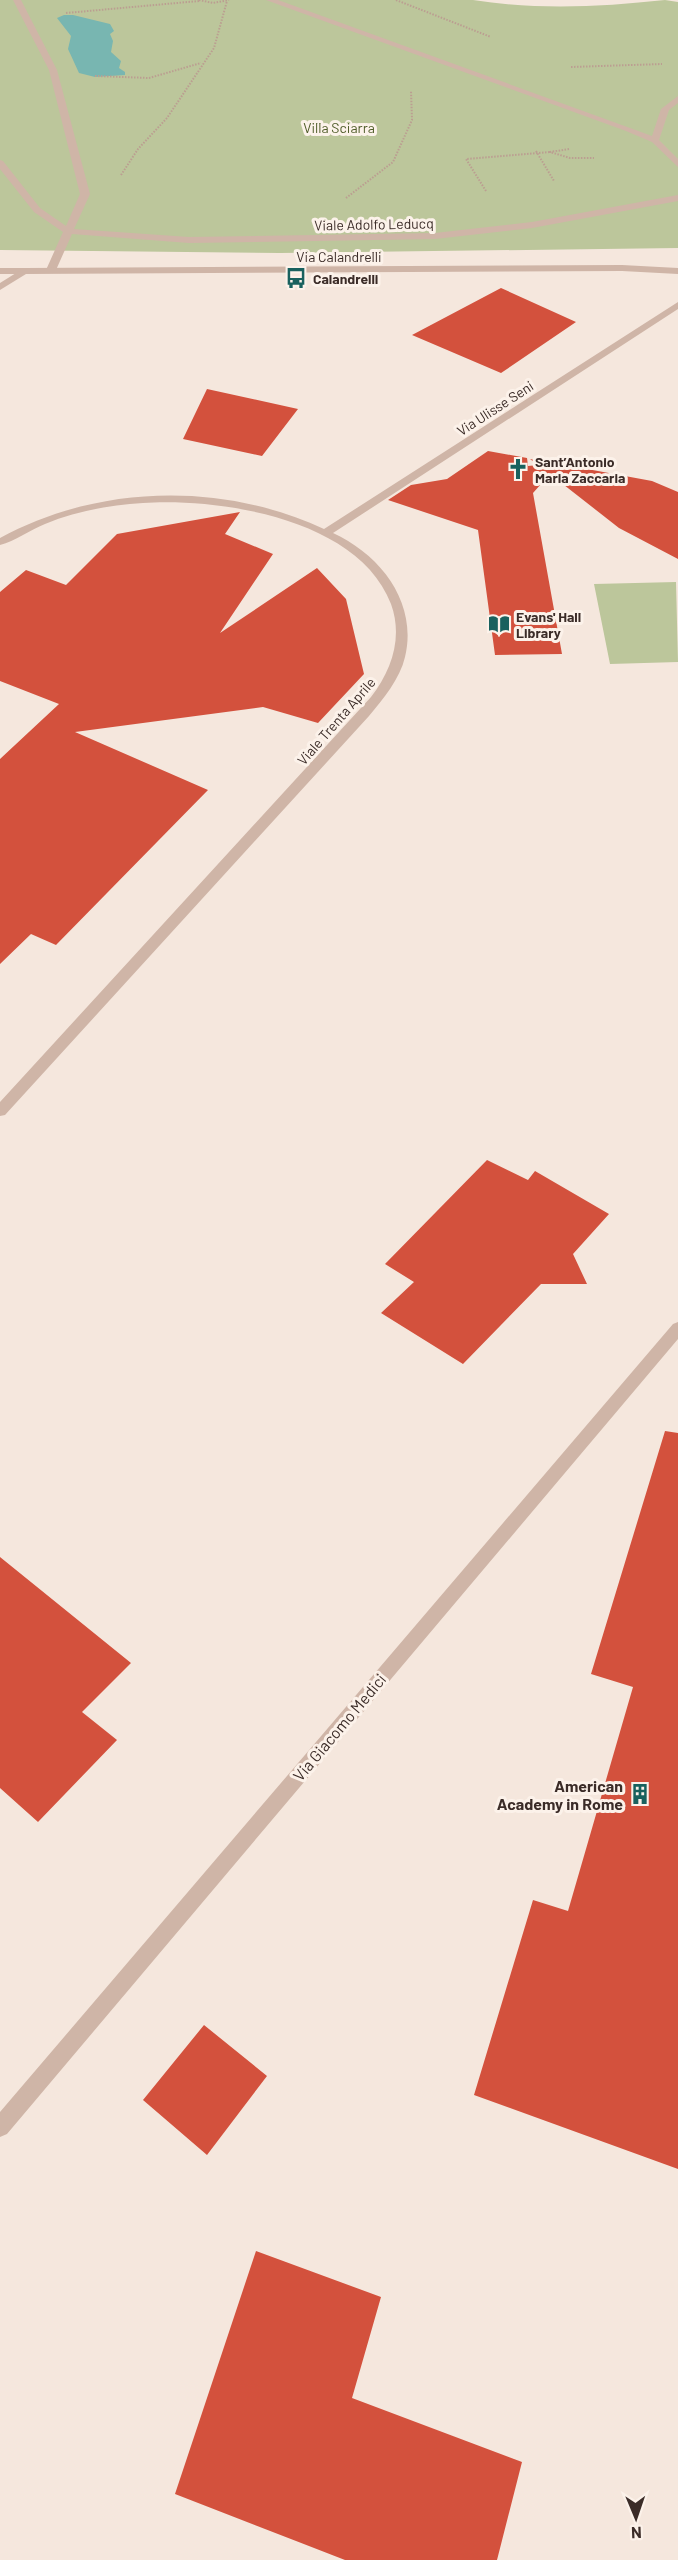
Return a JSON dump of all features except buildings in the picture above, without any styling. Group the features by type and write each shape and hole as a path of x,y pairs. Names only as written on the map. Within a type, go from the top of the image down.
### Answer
{"street":[{"path":"16,0 53,70 86,194 51,270"},
{"path":"270,0 584,112 654,140 678,164"},
{"path":"654,140 665,109 678,99"},
{"path":"0,163 37,210 68,231"},
{"name":"Viale Adolfo Leducq","path":"68,231 189,240 435,236 532,225 678,198"},
{"name":"Via Calandrelli","path":"0,271 622,268 678,271"},
{"path":"0,287 24,271"},
{"name":"Via Ulisse Seni","path":"327,533 678,305"},
{"name":"Viale Trenta Aprile","path":"0,542 73,510 108,504 162,499 222,502 251,508 327,533 346,544 374,567 393,591 401,616 402,645 394,672 351,729 0,1111"},
{"name":"Via Giacomo Medici","path":"0,2127 678,1328"}],"path":[{"path":"25,16 174,5 198,0 229,1 214,48 167,118 138,149 120,176 86,194"},
{"path":"396,0 493,38"},
{"path":"344,201 393,162 412,120 411,76 400,48"},
{"path":"53,70 126,81 165,76 202,63"},
{"path":"569,67 669,64"},
{"path":"487,193 466,159 536,151 550,152"},
{"path":"536,151 556,185"}],"green space":[{"name":"Villa Sciarra","path":"0,0 473,0 545,6 665,0 678,2 678,248 280,253 0,250"},
{"path":"676,582 678,662 610,664 594,584"}],"water":[{"path":"64,15 110,24 114,31 110,34 113,41 111,52 121,61 119,68 125,72 125,75 95,77 79,73 68,49 71,36 57,18"}],"place":[{"name":"Calandrelli","path":"296,278"},
{"name":"Sant’Antonio Maria Zaccaria","path":"518,469"},
{"name":"Evans' Hall Library","path":"499,624"},
{"name":"American Academy in Rome","path":"640,1794"}]}
